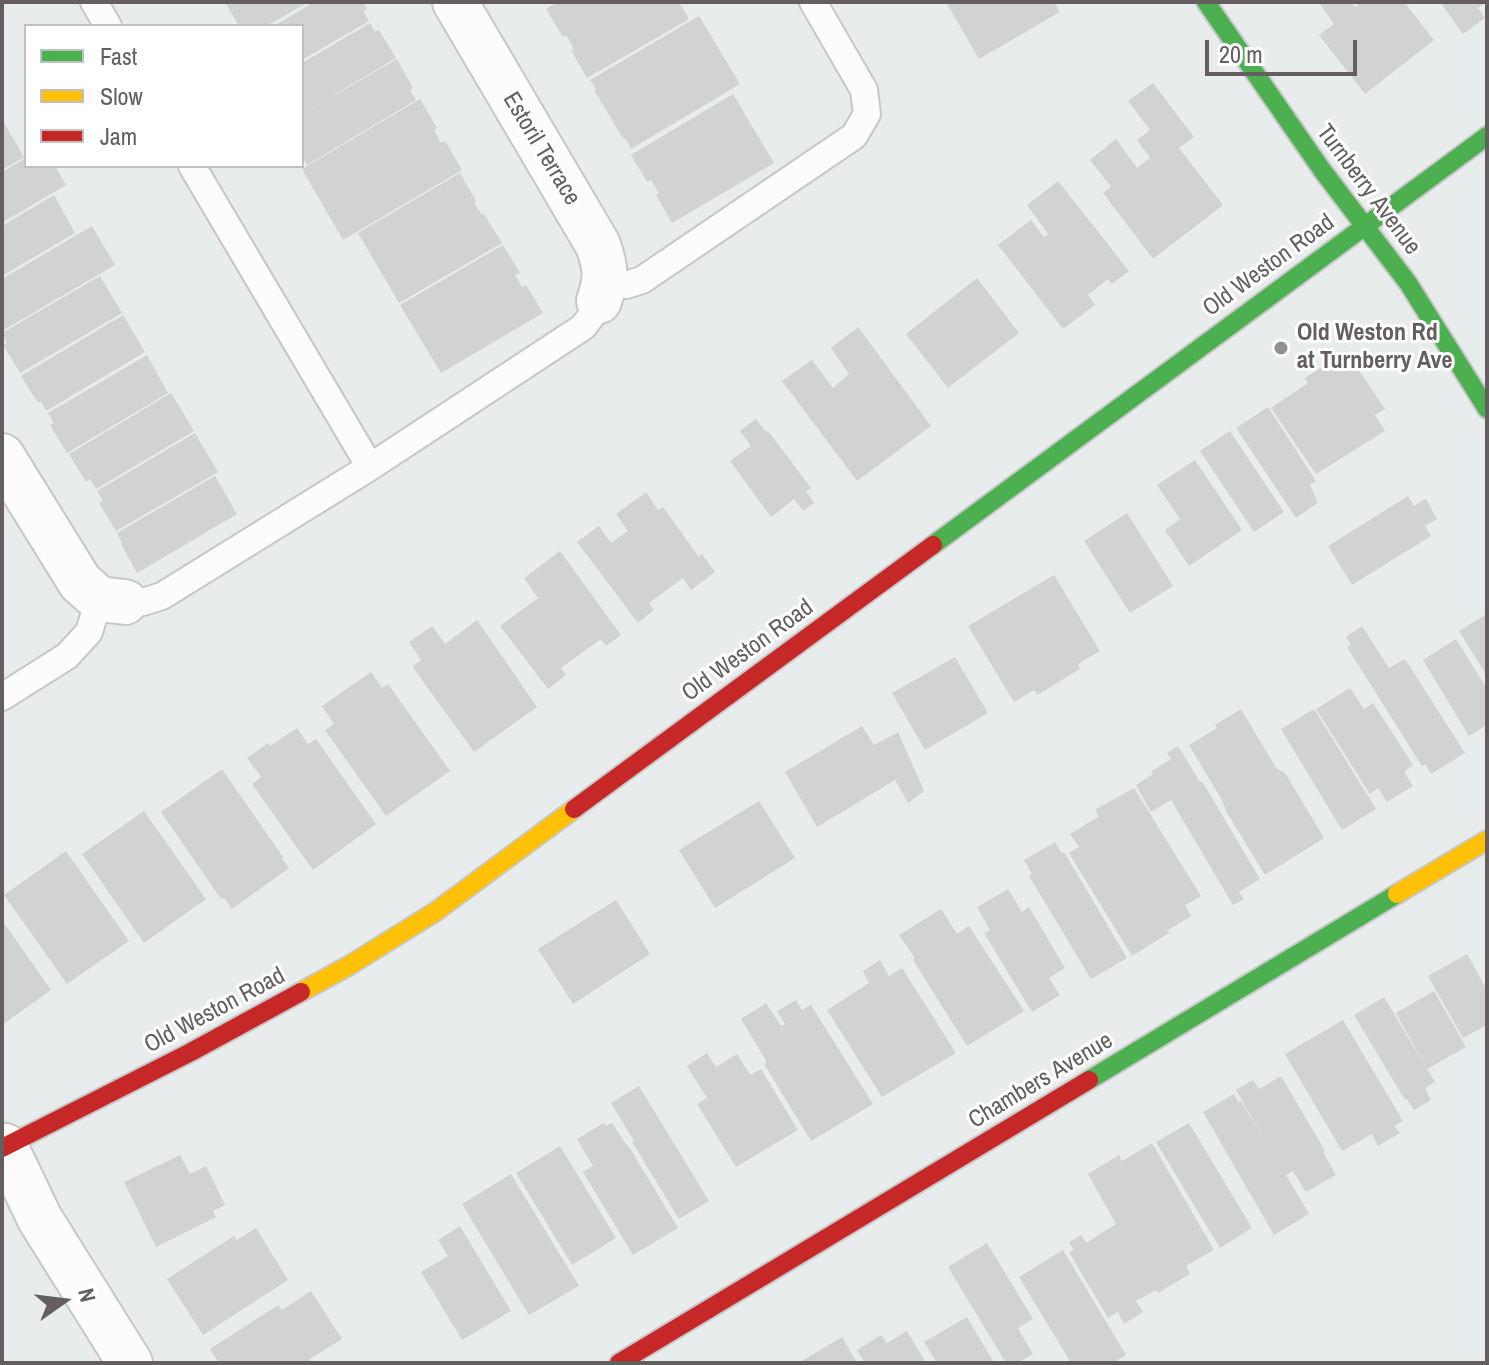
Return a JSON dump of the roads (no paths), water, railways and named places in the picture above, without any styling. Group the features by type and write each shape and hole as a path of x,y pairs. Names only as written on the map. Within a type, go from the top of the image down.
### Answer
{"main road":[{"name":"Turnberry Avenue","path":"1206,2 1322,170 1408,283 1487,409"},
{"name":"Old Weston Road","path":"3,1147 191,1052 324,980 435,912 1487,136"},
{"name":"Chambers Avenue","path":"619,1363 1487,840"}],"street":[{"name":"Estoril Terrace","path":"455,2 598,245 605,264 602,292"},
{"path":"2,456 80,582 88,591 112,600"},
{"path":"3,1147 40,1219 130,1363"}],"lane":[{"path":"94,2 107,24"},
{"path":"2,697 67,656 112,600 143,602 162,596 370,467 583,327 602,292 642,280 854,136 867,114 864,90 813,2"},
{"path":"193,168 370,467"}],"place":[{"name":"Old Weston Rd at Turnberry Ave","path":"1281,348"}]}
